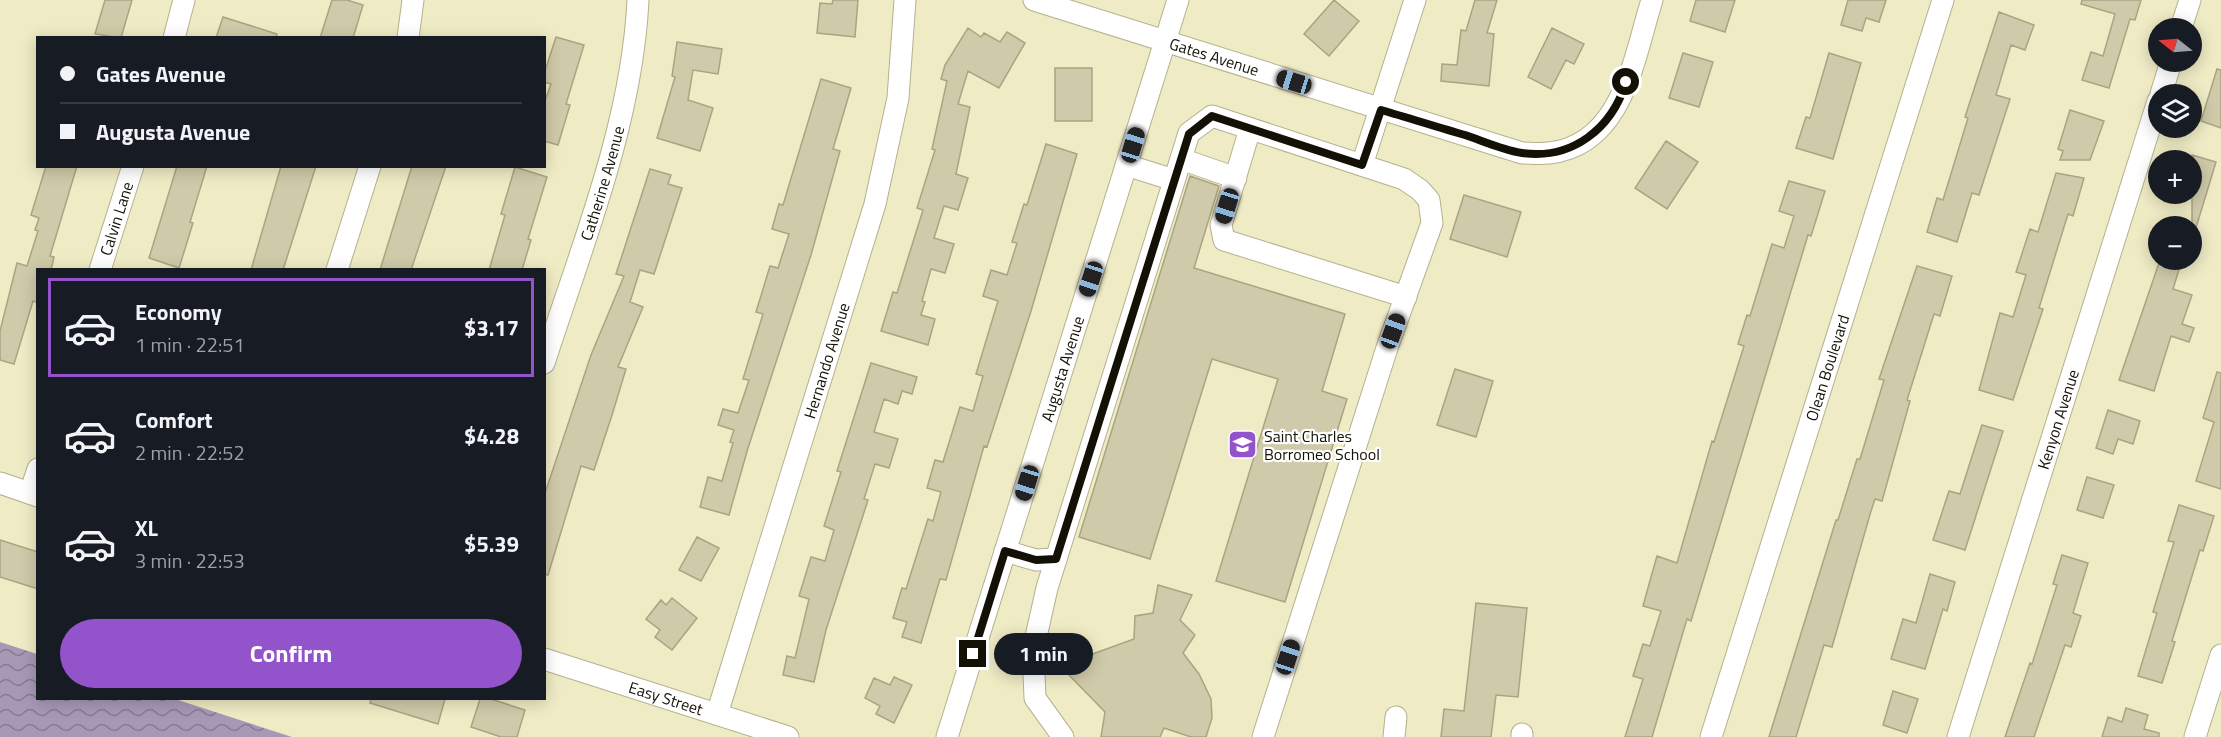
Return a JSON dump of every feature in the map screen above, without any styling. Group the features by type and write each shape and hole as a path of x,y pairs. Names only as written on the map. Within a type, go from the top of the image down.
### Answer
{"street":[{"path":"175,36 184,0"},
{"path":"408,36 412,0"},
{"name":"Catherine Avenue","path":"546,357 619,127 633,60 639,0"},
{"name":"Hernando Avenue","path":"717,714 875,204 898,98 905,0"},
{"name":"Gates Avenue","path":"1034,0 1522,153 1550,153 1576,146 1602,128 1620,103 1652,0"},
{"name":"Augusta Avenue","path":"947,737 1178,0"},
{"path":"1362,165 1415,0"},
{"name":"Olean Boulevard","path":"1711,737 1943,0"},
{"path":"2184,18 2190,0"},
{"path":"1063,737 1035,698 1033,650 1047,588 1189,134 1212,116 1404,179 1429,200 1432,223 1263,737"},
{"path":"1250,129 1221,225 1224,240 1406,297"},
{"name":"Kenyon Avenue","path":"1958,737 2148,133"},
{"path":"1181,159 1236,178"},
{"path":"1126,165 1174,180"},
{"name":"Calvin Lane","path":"101,268 132,168"},
{"path":"338,268 369,168"},
{"path":"0,483 34,494"},
{"path":"1005,551 1036,560 1056,559"},
{"path":"2195,737 2221,655"},
{"name":"Easy Street","path":"546,660 788,737"}],"water":[{"path":"0,642 36,654 36,700 178,700 292,737 0,737"}],"building":[{"path":"105,0 132,0 122,36 95,34"},
{"path":"332,0 347,0 363,5 354,36 321,36"},
{"path":"833,0 858,0 855,37 817,33 820,3 832,4"},
{"path":"1334,0 1359,21 1329,56 1304,34"},
{"path":"1475,0 1497,0 1487,33 1494,34 1489,86 1441,81 1442,64 1457,65 1461,30 1466,31"},
{"path":"1696,0 1735,0 1725,32 1690,21"},
{"path":"1848,0 1886,0 1879,22 1866,18 1862,31 1841,25"},
{"path":"2082,0 2141,0 2135,20 2130,19 2109,88 2082,80 2091,52 2103,56 2115,14 2081,4"},
{"path":"1999,12 2034,25 2025,50 2011,45 1996,95 2010,99 1979,195 1972,193 1957,242 1927,232 1937,198 1943,200 1968,118 1965,117"},
{"path":"223,17 277,34 276,36 217,36"},
{"path":"968,28 981,37 984,33 1000,42 1007,32 1025,43 999,88 968,71 958,104 970,107 956,174 968,178 958,210 944,206 934,238 954,244 945,273 931,269 922,301 925,302 921,315 935,319 928,345 881,331 893,292 897,293 923,210 917,208 935,150 932,149 947,81 941,79 945,65"},
{"path":"1552,28 1584,44 1574,64 1566,60 1551,89 1528,77"},
{"path":"556,37 584,45 566,104 570,105 558,145 546,142 546,98 551,84 546,83 546,68"},
{"path":"677,42 722,49 718,74 693,70 688,100 713,108 700,151 657,138 675,77 672,76"},
{"path":"1683,53 1713,62 1699,107 1669,98"},
{"path":"1829,53 1861,63 1833,159 1796,148 1806,117 1810,118"},
{"path":"1055,68 1092,68 1092,121 1055,121"},
{"path":"2217,69 2221,70 2221,128 2202,121"},
{"path":"821,79 851,88 833,149 840,151 811,255 748,448 729,515 700,507 708,477 722,481 733,443 730,442 734,430 718,425 723,409 738,413 749,380 743,379 763,314 756,312 770,266 778,268 789,234 772,229 779,204 783,205"},
{"path":"2070,110 2104,121 2090,160 2060,160 2063,151 2058,149"},
{"path":"1666,141 1698,162 1667,209 1635,188"},
{"path":"1046,144 1077,154 1031,311 987,447 984,446 946,580 940,579 921,643 902,637 907,622 893,618 902,588 906,589 928,519 933,521 941,492 927,488 935,460 943,462 960,407 973,411 983,376 976,374 998,301 983,296 991,270 1007,275 1017,243 1012,242 1024,204 1027,205"},
{"path":"2202,158 2216,162 2200,216 2192,216 2192,204 2202,204"},
{"path":"45,168 76,168 50,256 54,257 51,268 36,268 36,302 33,301 14,364 0,360 0,331 17,263 27,266 38,231 35,230 39,218 31,215"},
{"path":"176,168 206,168 179,268 149,258"},
{"path":"280,168 315,168 284,268 252,268"},
{"path":"411,168 445,168 412,268 381,268"},
{"path":"515,168 547,177 528,239 531,240 523,268 490,268 505,215 501,214"},
{"path":"650,169 671,175 668,184 682,188 654,274 640,270 630,302 643,307 618,367 626,369 594,470 581,466 548,575 546,574 546,490 591,355 624,276 616,274"},
{"path":"2056,173 2084,178 2073,216 2068,214 2039,308 2043,309 2013,400 1979,390 2000,313 2013,317 2026,275 2016,272 2030,229 2038,232"},
{"path":"1190,176 1219,186 1194,268 1345,314 1322,391 1347,399 1285,602 1216,581 1278,379 1212,359 1150,559 1079,537"},
{"path":"1789,181 1825,191 1811,236 1808,235 1691,621 1687,619 1652,737 1625,737 1643,679 1633,676 1643,644 1650,646 1661,611 1643,606 1657,556 1677,563 1712,441 1714,442 1744,346 1738,344 1747,315 1750,316 1772,244 1784,248 1794,216 1779,211"},
{"path":"1464,195 1521,212 1507,257 1450,239"},
{"path":"1917,266 1952,276 1940,316 1934,314 1907,400 1910,401 1882,501 1875,499 1832,647 1824,645 1796,737 1769,737 1836,520 1838,520 1857,459 1860,459 1884,380 1879,379"},
{"path":"2157,270 2179,270 2173,289 2192,295 2182,324 2194,328 2189,342 2171,336 2154,391 2119,380"},
{"path":"871,363 917,377 912,394 902,391 898,404 884,399 874,432 898,439 889,468 875,464 864,499 868,500 826,630 814,682 783,675 787,656 795,658 809,599 799,596 811,557 825,561 834,530 824,526 841,472 837,471"},
{"path":"1455,369 1493,381 1476,437 1437,425"},
{"path":"2217,372 2221,373 2221,489 2196,481 2214,422 2203,418"},
{"path":"2108,410 2140,421 2133,444 2118,439 2113,454 2096,448"},
{"path":"1982,425 2003,431 1965,550 1933,540 1949,491 1960,494"},
{"path":"2087,477 2114,485 2103,518 2077,510"},
{"path":"2179,505 2214,516 2203,551 2200,550 2172,641 2175,642 2162,683 2138,676 2157,613 2153,612 2174,542 2168,541"},
{"path":"697,537 719,548 701,581 679,570"},
{"path":"0,540 36,551 36,588 0,577"},
{"path":"2062,555 2088,563 2073,613 2081,616 2071,647 2065,645 2034,737 2005,737 2030,663 2032,664 2057,585 2053,584"},
{"path":"1930,574 1955,582 1947,611 1943,609 1925,669 1891,659 1903,619 1916,623"},
{"path":"1158,585 1192,595 1180,620 1195,635 1183,653 1199,674 1211,699 1212,718 1206,737 1191,737 1164,728 1160,737 1101,737 1105,712 1069,675 1090,655 1134,639 1135,616 1153,613"},
{"path":"672,598 697,618 672,650 655,637 660,630 646,619 661,600 666,605"},
{"path":"1476,603 1527,608 1518,697 1496,695 1491,737 1441,737 1444,709 1464,711"},
{"path":"894,677 912,685 894,723 876,714 880,706 865,698 874,678 890,685"},
{"path":"1893,691 1918,699 1907,733 1883,725"},
{"path":"371,700 445,700 438,724 370,703"},
{"path":"480,700 494,700 525,710 517,737 501,737 471,727"},
{"path":"2126,708 2148,715 2144,729 2159,733 2159,737 2102,737 2108,717 2122,722"}],"place":[{"name":"Saint Charles Borromeo School","path":"1243,445"}],"route":[{"path":"973,654 1005,551 1036,560 1056,559 1189,134 1212,116 1362,165 1381,110 1522,153 1550,153 1576,146 1602,128 1620,103 1626,82"}]}
